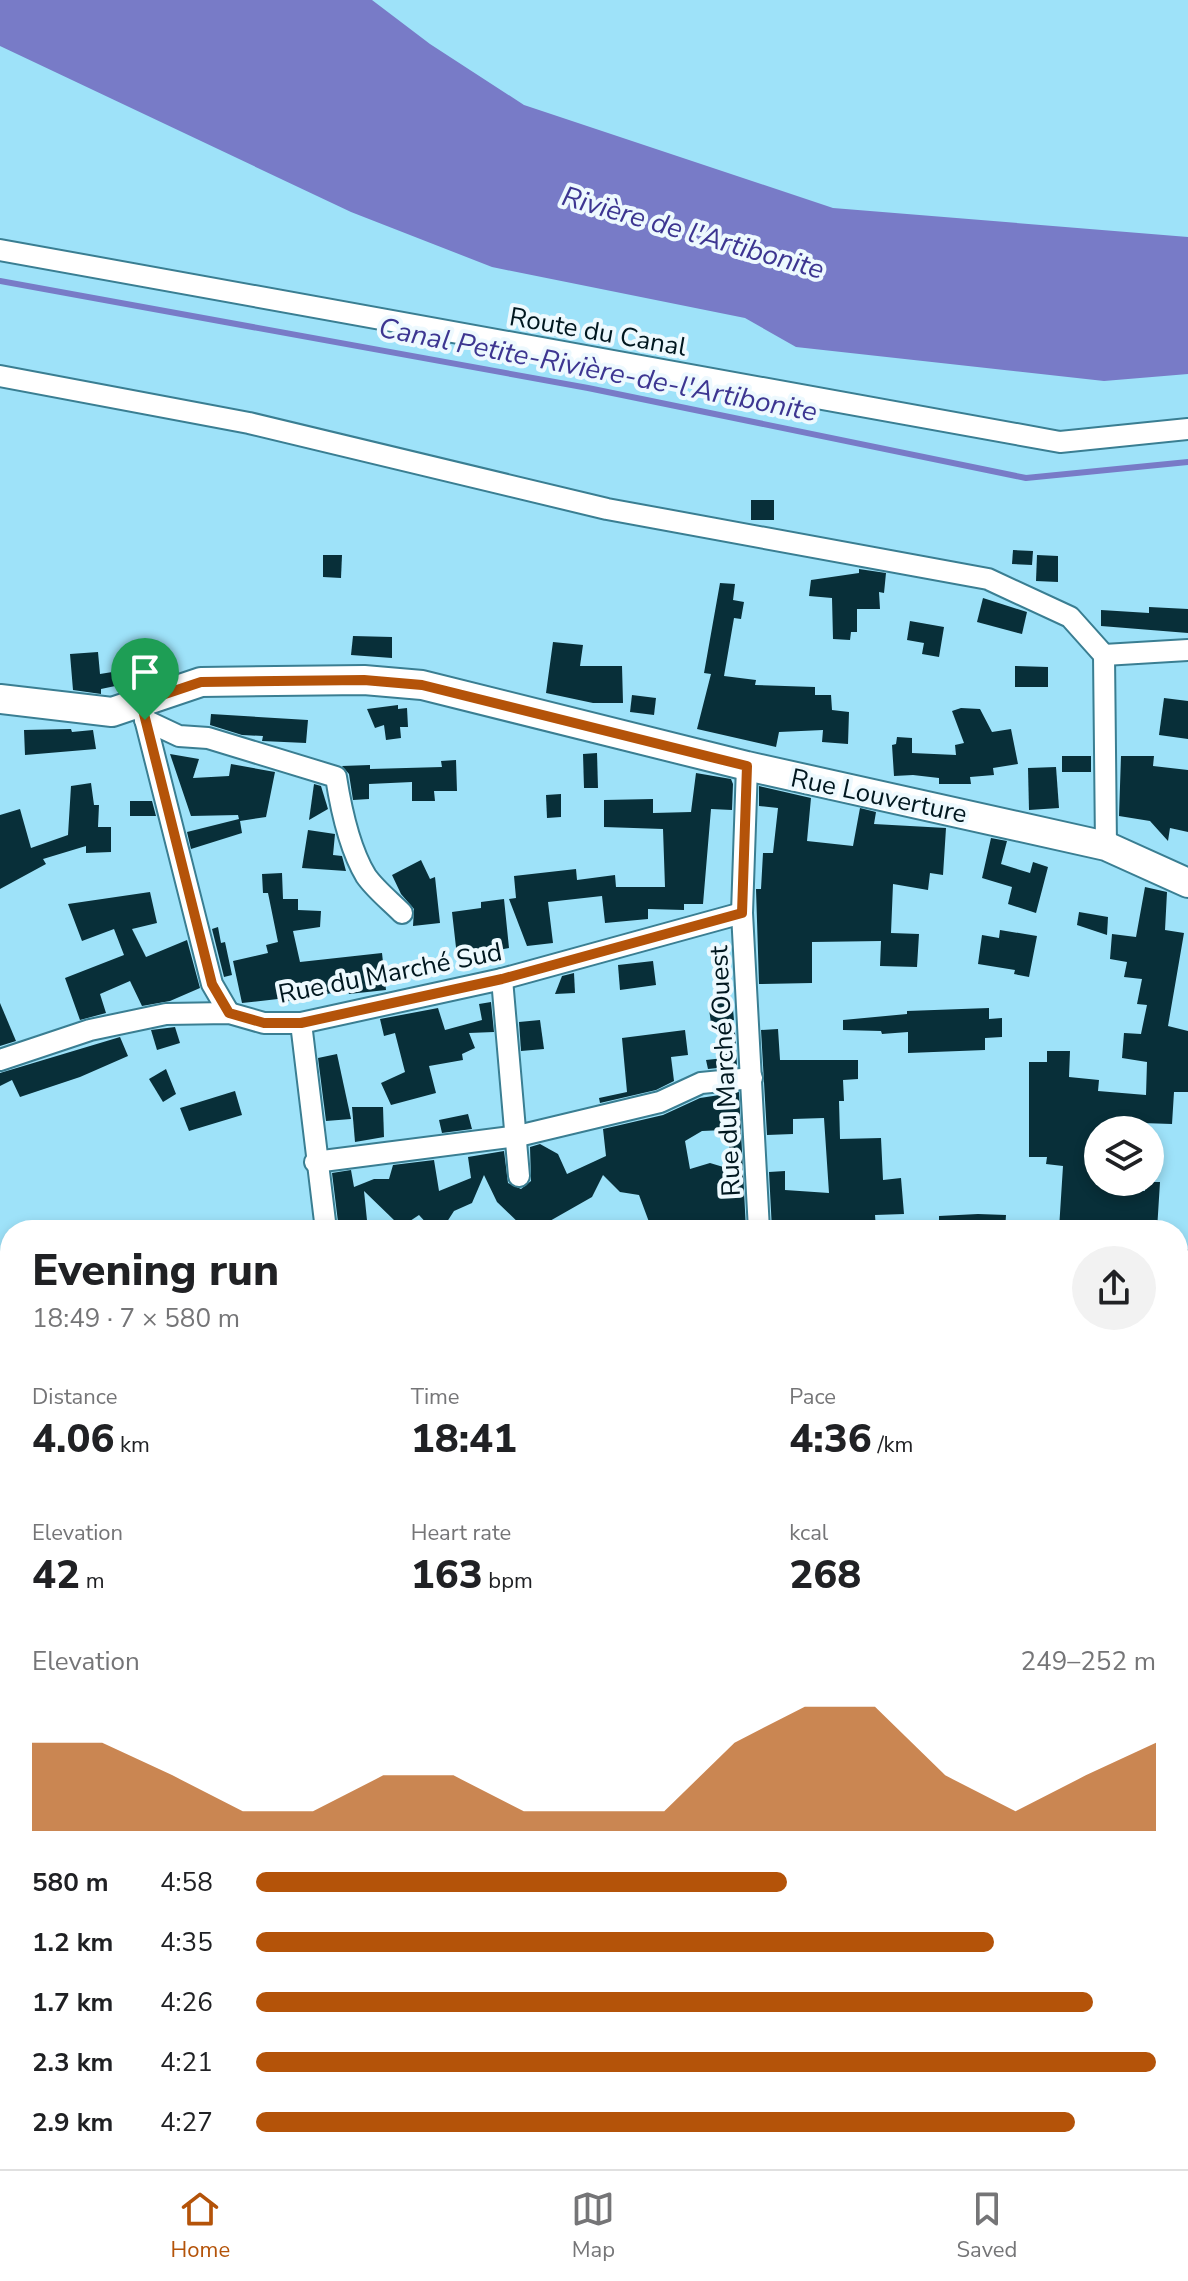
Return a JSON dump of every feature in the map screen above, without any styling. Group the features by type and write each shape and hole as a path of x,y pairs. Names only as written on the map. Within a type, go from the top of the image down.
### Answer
{"main road":[{"name":"Rue Louverture","path":"0,699 112,712 143,711 201,682 364,680 407,684 747,766 1106,846 1188,883"}],"street":[{"name":"Route du Canal","path":"0,250 1060,442 1188,429"},
{"path":"0,376 249,423 607,509 988,579 1070,617 1104,655 1106,846"},
{"path":"1104,655 1188,650"},
{"path":"143,711 179,736 208,738 336,777 340,804 361,865 368,878 402,913"},
{"path":"143,711 212,984 229,1013"},
{"name":"Rue du Marché Ouest","path":"747,766 742,913 759,1220"},
{"name":"Rue du Marché Sud","path":"0,1060 90,1030 166,1014 229,1013 264,1023 301,1023 502,979 742,913"},
{"path":"502,979 518,1136 519,1176"},
{"path":"301,1023 315,1162 324,1220"},
{"path":"315,1162 518,1136 660,1102 701,1083 752,1078"}],"water":[{"name":"Rivière de l'Artibonite","path":"0,0 372,0 430,44 524,105 833,208 1188,237 1188,374 1104,381 796,347 745,318 492,267 351,212 0,46"}],"building":[{"path":"751,500 774,500 774,520 751,520"},
{"path":"1013,550 1033,551 1032,565 1012,564"},
{"path":"323,555 342,555 341,578 323,577"},
{"path":"1037,555 1058,556 1058,582 1036,581"},
{"path":"859,569 886,573 884,593 879,592 880,609 857,609 857,632 851,632 850,640 833,639 832,598 809,596 811,580 859,573"},
{"path":"720,583 735,584 733,600 744,602 741,619 734,618 724,676 756,680 755,685 815,687 815,695 831,695 832,710 849,712 848,744 822,742 823,730 779,732 776,747 697,729 711,674 704,673"},
{"path":"983,598 1027,612 1022,634 977,622"},
{"path":"1149,607 1188,609 1188,633 1101,626 1101,610 1149,613"},
{"path":"910,621 944,627 939,657 922,654 924,643 907,640"},
{"path":"353,636 392,637 392,658 351,655"},
{"path":"553,642 583,645 580,666 622,666 623,703 593,703 546,693"},
{"path":"98,652 100,674 137,668 135,660 154,656 158,677 101,689 101,694 73,690 70,654"},
{"path":"1015,666 1048,667 1048,687 1015,687"},
{"path":"632,695 656,698 654,715 630,712"},
{"path":"1164,698 1188,701 1188,739 1159,735"},
{"path":"398,705 398,709 407,708 408,727 400,727 401,738 386,740 384,725 375,728 367,709"},
{"path":"980,709 992,732 1011,729 1018,764 993,768 994,775 970,777 971,784 939,784 939,778 894,776 892,745 896,744 897,737 912,738 912,753 956,755 955,745 964,743 952,711"},
{"path":"211,714 308,720 306,743 262,741 263,736 242,735 210,725"},
{"path":"71,729 72,732 93,730 96,749 25,755 24,730"},
{"path":"597,753 598,788 584,788 583,754"},
{"path":"170,754 199,759 193,778 229,776 231,764 275,772 266,817 240,821 242,833 191,849 187,832 239,819 238,815 191,816"},
{"path":"1062,756 1091,756 1091,772 1062,772"},
{"path":"1121,756 1154,756 1153,766 1188,770 1188,832 1170,828 1168,841 1150,821 1119,816"},
{"path":"456,760 457,791 434,791 435,801 412,801 412,782 369,784 369,799 353,800 349,774 342,766 370,765 370,769 442,767 441,761"},
{"path":"1056,767 1059,808 1029,810 1028,768"},
{"path":"696,773 731,779 733,784 732,810 711,809 703,904 684,904 684,910 648,909 648,919 605,923 602,896 548,902 553,943 527,946 509,899 516,898 514,876 576,869 577,880 615,875 616,887 665,887 663,829 604,827 604,800 653,799 653,813 691,812"},
{"path":"91,783 94,805 99,805 98,827 111,827 111,852 86,853 86,846 43,859 46,864 0,889 0,815 20,809 31,848 68,835 71,786"},
{"path":"314,784 321,786 328,809 309,820"},
{"path":"759,786 811,798 807,841 853,846 860,808 876,812 874,824 946,828 943,875 930,873 928,890 893,884 891,933 919,934 917,967 880,966 881,941 812,942 812,983 759,984 756,889 761,889 763,853 773,853 778,808 759,806"},
{"path":"561,794 561,817 547,818 546,795"},
{"path":"130,801 152,801 156,816 130,816"},
{"path":"308,830 335,834 333,855 342,856 346,871 302,868"},
{"path":"991,838 1007,841 1001,864 1030,873 1033,862 1048,867 1036,913 1008,904 1012,887 982,878"},
{"path":"421,860 430,879 435,877 440,923 413,926 414,909 401,894 392,875"},
{"path":"282,873 283,899 298,899 298,910 321,911 320,927 293,931 300,962 382,953 386,990 349,994 348,990 279,1003 278,999 242,1003 233,961 268,953 266,945 278,942 268,893 263,893 262,874"},
{"path":"1145,887 1167,892 1165,930 1184,933 1168,1026 1188,1031 1188,1092 1174,1092 1172,1124 1164,1124 1164,1116 1084,1116 1084,1196 1159,1196 1158,1220 1060,1220 1063,1166 1046,1164 1047,1157 1029,1157 1029,1062 1047,1062 1047,1051 1070,1051 1069,1077 1099,1080 1098,1091 1146,1095 1147,1062 1122,1058 1124,1033 1141,1034 1147,1005 1137,1004 1142,979 1124,977 1127,962 1110,959 1112,934 1136,937"},
{"path":"150,892 157,923 132,929 146,957 187,940 200,988 170,1001 142,1006 130,981 100,994 106,1013 80,1020 65,978 124,955 114,929 82,941 68,904"},
{"path":"504,899 509,948 483,953 484,962 458,965 452,912 481,908 481,902"},
{"path":"1079,912 1108,917 1107,935 1077,925"},
{"path":"218,927 221,943 225,942 232,975 224,977 212,929"},
{"path":"1000,930 1037,936 1029,977 1014,974 1015,970 978,964 982,935 999,938"},
{"path":"653,961 656,985 620,990 618,965"},
{"path":"574,973 575,993 555,994 562,976"},
{"path":"732,999 734,1020 711,1023 708,1002"},
{"path":"491,1002 494,1032 469,1033 475,1048 462,1054 463,1060 429,1066 436,1093 391,1105 381,1083 405,1072 395,1033 384,1036 380,1019 438,1008 445,1030 482,1020 479,1004"},
{"path":"0,1003 16,1041 0,1046"},
{"path":"989,1008 989,1019 1002,1018 1002,1037 985,1038 985,1050 908,1053 908,1032 882,1034 881,1031 843,1030 843,1020 907,1014 907,1011"},
{"path":"540,1020 544,1049 521,1051 519,1022"},
{"path":"175,1027 180,1043 157,1050 151,1030"},
{"path":"778,1029 780,1060 858,1060 858,1079 843,1080 844,1101 839,1101 840,1139 881,1138 883,1180 901,1178 904,1214 875,1215 875,1220 771,1220 769,1172 785,1171 785,1190 829,1193 824,1118 793,1119 793,1134 767,1135 761,1030"},
{"path":"685,1030 688,1055 671,1057 674,1081 656,1090 600,1103 599,1098 627,1092 622,1038"},
{"path":"735,1032 737,1066 708,1069 706,1060 724,1058 721,1033"},
{"path":"120,1037 128,1056 80,1077 20,1097 12,1080 0,1086 0,1073"},
{"path":"337,1054 351,1119 326,1121 318,1058"},
{"path":"166,1069 176,1094 163,1102 149,1079"},
{"path":"235,1091 242,1115 189,1131 180,1108"},
{"path":"739,1092 745,1220 648,1220 639,1195 620,1192 603,1175 592,1197 552,1220 516,1220 497,1202 484,1175 472,1203 454,1211 448,1220 424,1220 419,1215 412,1220 394,1220 364,1191 367,1220 338,1220 332,1173 351,1170 354,1187 374,1179 389,1179 393,1165 434,1160 439,1191 471,1178 468,1157 504,1151 508,1183 521,1189 531,1181 530,1147 540,1144 558,1154 567,1174 606,1156 603,1129 663,1115 700,1098","holes":["702,1131 729,1132 730,1169 710,1163 690,1169 685,1141"]},
{"path":"352,1107 383,1107 384,1137 355,1142"},
{"path":"468,1114 472,1129 442,1133 439,1120"},
{"path":"1006,1215 1006,1220 939,1220 939,1216"}],"waterway":[{"name":"Canal Petite-Rivière-de-l'Artibonite","path":"0,281 588,388 1026,478 1188,462"}],"route":[{"path":"364,680 422,685 536,716 747,766 742,913 638,939 502,979 301,1023 264,1023 229,1013 212,984 188,897 170,807 145,720 141,702 201,682 364,680"}]}
